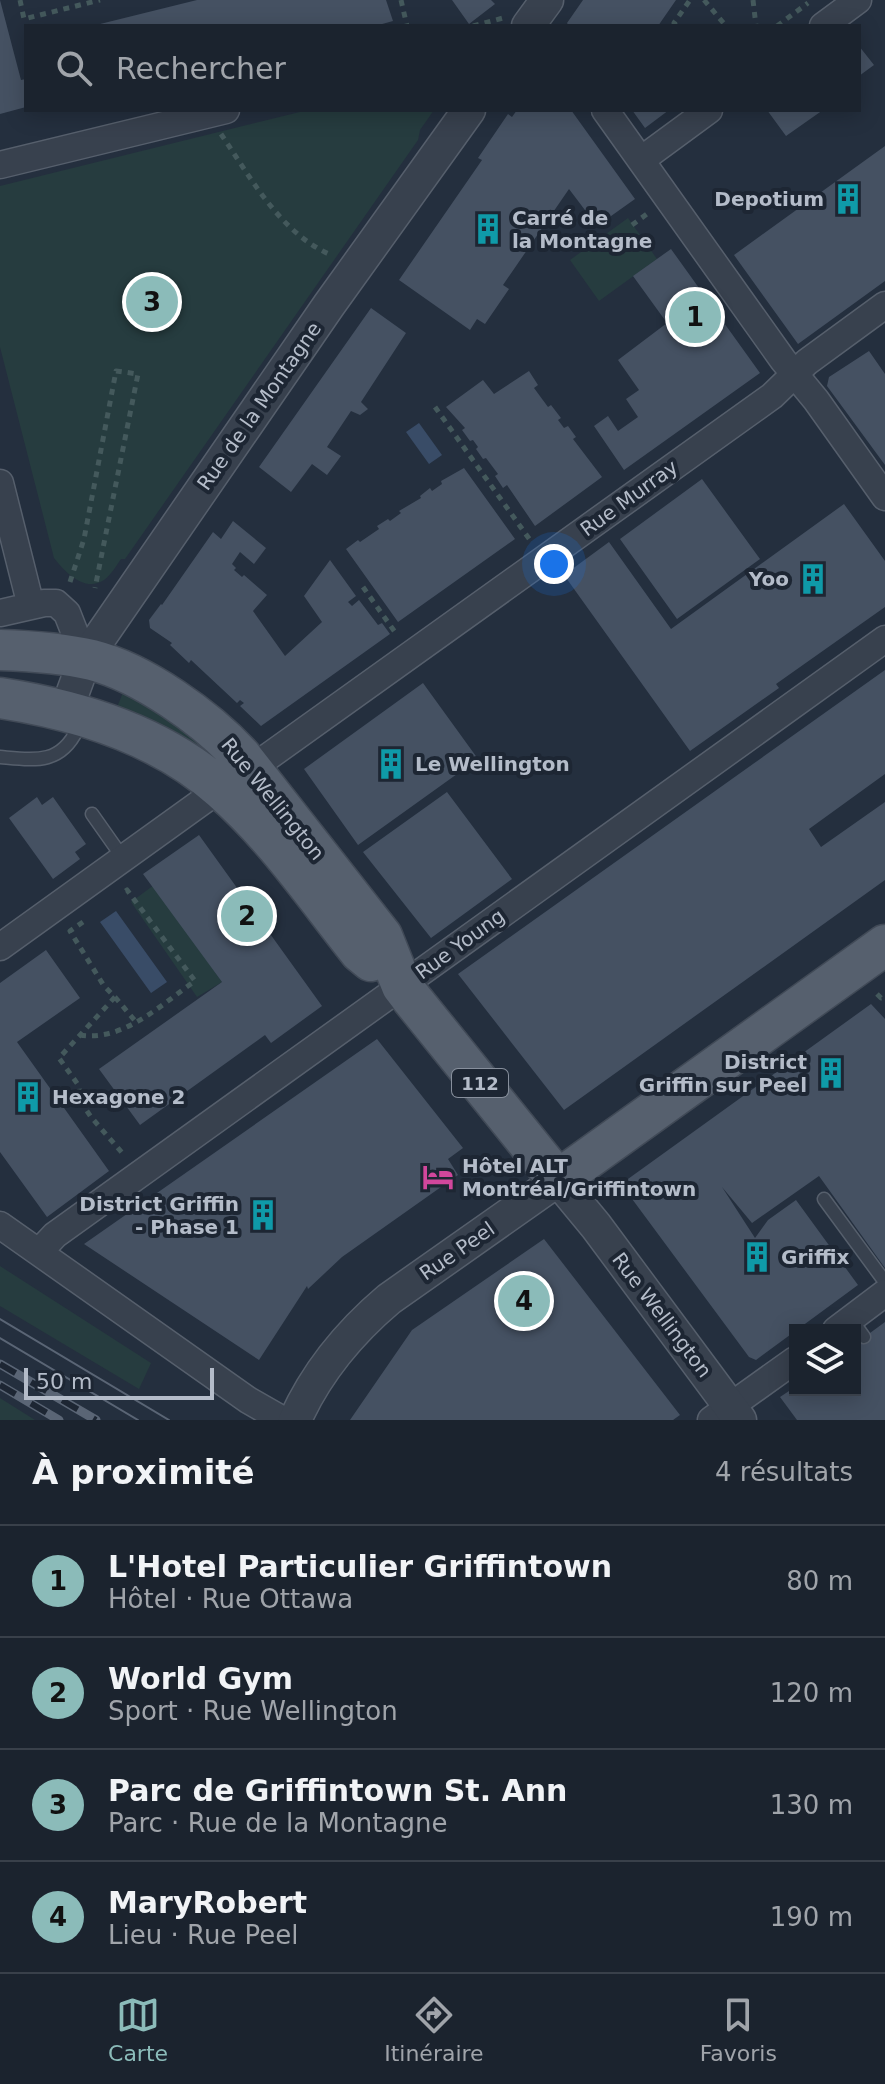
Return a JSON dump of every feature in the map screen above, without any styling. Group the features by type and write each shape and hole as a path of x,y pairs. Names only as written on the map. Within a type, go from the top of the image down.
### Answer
{"main road":[{"name":"Rue Wellington","path":"0,650 85,659 116,669 187,709 222,736 236,778 382,936 402,986 558,1180"},
{"name":"Rue Wellington","path":"0,698 66,711 121,728 181,759 236,778"},
{"name":"Rue Peel","path":"558,1180 885,945"}],"street":[{"path":"826,24 858,0"},
{"name":"Rue de la Montagne","path":"66,711 85,659 329,305 468,112"},
{"path":"606,112 885,497"},
{"path":"641,160 706,112"},
{"path":"0,165 222,119"},
{"name":"Rue Murray","path":"0,947 772,396 794,373 885,305"},
{"path":"0,483 31,606"},
{"path":"0,613 51,602 65,609 85,659"},
{"name":"Rue Young","path":"39,1252 55,1235 885,639"},
{"name":"Rue Wellington","path":"558,1180 604,1237 727,1415"},
{"name":"Rue Peel","path":"295,1420 332,1359 366,1318 558,1180"},
{"path":"0,1225 248,1400 283,1420"},
{"path":"855,1324 885,1293"},
{"path":"727,1415 789,1365"}],"lane":[{"path":"0,757 41,758 60,753 71,743 77,730 66,711"},
{"path":"92,814 123,858"},
{"path":"824,1199 885,1282"}],"path":[{"path":"20,0 24,19 100,0"},
{"path":"401,0 407,24"},
{"path":"675,24 690,0"},
{"path":"704,0 724,24"},
{"path":"753,0 756,24"},
{"path":"780,24 810,0"},
{"path":"483,24 531,14"},
{"path":"222,119 281,219 310,245 339,258"},
{"path":"632,225 658,206"},
{"path":"70,582 84,539 116,371 138,374 95,588"},
{"path":"435,407 531,541"},
{"path":"363,587 397,636"},
{"path":"80,1035 96,1038 136,1022 195,981 127,890 116,898"},
{"path":"93,915 70,931 104,986 136,1022"},
{"path":"877,994 885,997"},
{"path":"115,997 59,1058 79,1086 81,1102 91,1117 129,1162"}],"green space":[{"path":"300,112 433,112 420,130 418,140 125,559 121,559 104,580 97,583 76,579 54,558 0,347 0,186"},
{"path":"628,218 657,259 599,301 570,260"},
{"path":"124,690 157,706 217,758 215,760 115,712"},
{"path":"154,885 222,982 197,997 131,902"},
{"path":"0,1266 151,1363 139,1389 0,1306"},
{"path":"0,1398 35,1420 0,1420"}],"water":[{"path":"419,423 442,455 429,464 406,432"},
{"path":"116,911 167,982 151,993 100,922"}],"building":[{"path":"0,0 21,80 24,79 24,108 0,114"},
{"path":"197,0 386,0 393,21 382,24 100,24"},
{"path":"452,0 491,0 495,4 469,24"},
{"path":"583,0 676,0 659,24 567,23"},
{"path":"861,49 874,65 861,75"},
{"name":"Carré de la Montagne","path":"516,112 572,112 635,199 597,226 569,189 503,285 509,289 485,324 477,319 470,330 399,280 482,160 478,158 508,114 512,117"},
{"path":"633,112 666,112 645,128"},
{"path":"768,112 820,112 786,136"},
{"name":"Depotium","path":"885,146 885,281 798,344 734,255"},
{"path":"671,249 760,373 624,470 594,426 608,416 618,431 638,417 626,399 639,390 618,360 667,323 633,276"},
{"path":"371,308 406,333 361,402 368,409 360,415 351,411 327,447 341,456 327,475 312,464 291,492 259,467"},
{"path":"869,351 885,374 885,465 827,386 829,377"},
{"path":"529,371 538,385 534,388 561,418 558,420 564,428 568,426 576,437 573,439 602,477 535,526 507,485 503,488 495,476 498,474 486,458 483,459 473,440 470,441 462,430 465,428 446,407 483,380 494,394"},
{"path":"464,468 515,539 398,622 346,549 379,529 377,526 388,519 390,521 430,488 432,491 442,484 441,481"},
{"path":"702,479 760,559 677,619 620,539"},
{"path":"844,504 885,561 885,607 776,684 779,688 690,751 564,575 609,542 671,629"},
{"path":"233,521 266,548 254,564 240,552 232,564 236,568 234,570 267,595 253,611 285,656 322,622 304,596 330,560 356,596 348,602 352,606 359,600 378,625 382,623 390,634 261,726 240,706 244,703 240,700 237,703 191,660 189,663 170,645 172,643 150,628 149,620 213,532 221,539"},
{"path":"885,670 885,774 809,829 821,847 885,802 885,880 564,1110 458,974"},
{"name":"Le Wellington","path":"423,683 478,759 358,845 304,769"},
{"path":"447,792 512,879 431,938 363,852"},
{"path":"37,797 42,805 53,797 86,844 75,852 80,859 53,879 9,818"},
{"path":"199,835 322,1006 271,1043 265,1035 140,1125 99,1069 222,982 143,874"},
{"name":"Hexagone 2","path":"46,950 80,998 17,1042 109,1171 47,1217 0,1152 0,983"},
{"path":"871,1004 885,1019 885,1268 819,1176 752,1223 722,1187 755,1238 768,1220 796,1200 858,1285 805,1324 789,1324 789,1336 756,1360 749,1357 621,1184"},
{"name":"District Griffin - Phase 1","path":"377,1039 463,1148 448,1159 458,1175 342,1257 308,1289 307,1286 259,1360 84,1244"},
{"path":"544,1239 680,1415 673,1420 350,1420 412,1330"},
{"path":"885,1322 885,1420 797,1420 780,1397 789,1391 789,1396 861,1396 861,1340"}],"tram line":[{"path":"0,1319 169,1420"},
{"path":"0,1338 138,1420"}],"railway":[{"path":"0,1364 96,1420"},
{"path":"0,1385 59,1420"}],"place":[{"name":"Depotium","path":"848,199"},
{"name":"Carré de la Montagne","path":"488,229"},
{"name":"Parc de Griffintown St. Ann","path":"152,302"},
{"name":"L'Hotel Particulier Griffintown","path":"695,317"},
{"name":"Yoo","path":"813,579"},
{"name":"Le Wellington","path":"391,764"},
{"name":"World Gym","path":"247,916"},
{"name":"District Griffin sur Peel","path":"831,1073"},
{"name":"Hexagone 2","path":"28,1097"},
{"name":"Hôtel ALT Montréal/Griffintown","path":"438,1177"},
{"name":"District Griffin - Phase 1","path":"263,1215"},
{"name":"Griffix","path":"757,1257"},
{"name":"MaryRobert","path":"524,1301"}]}
